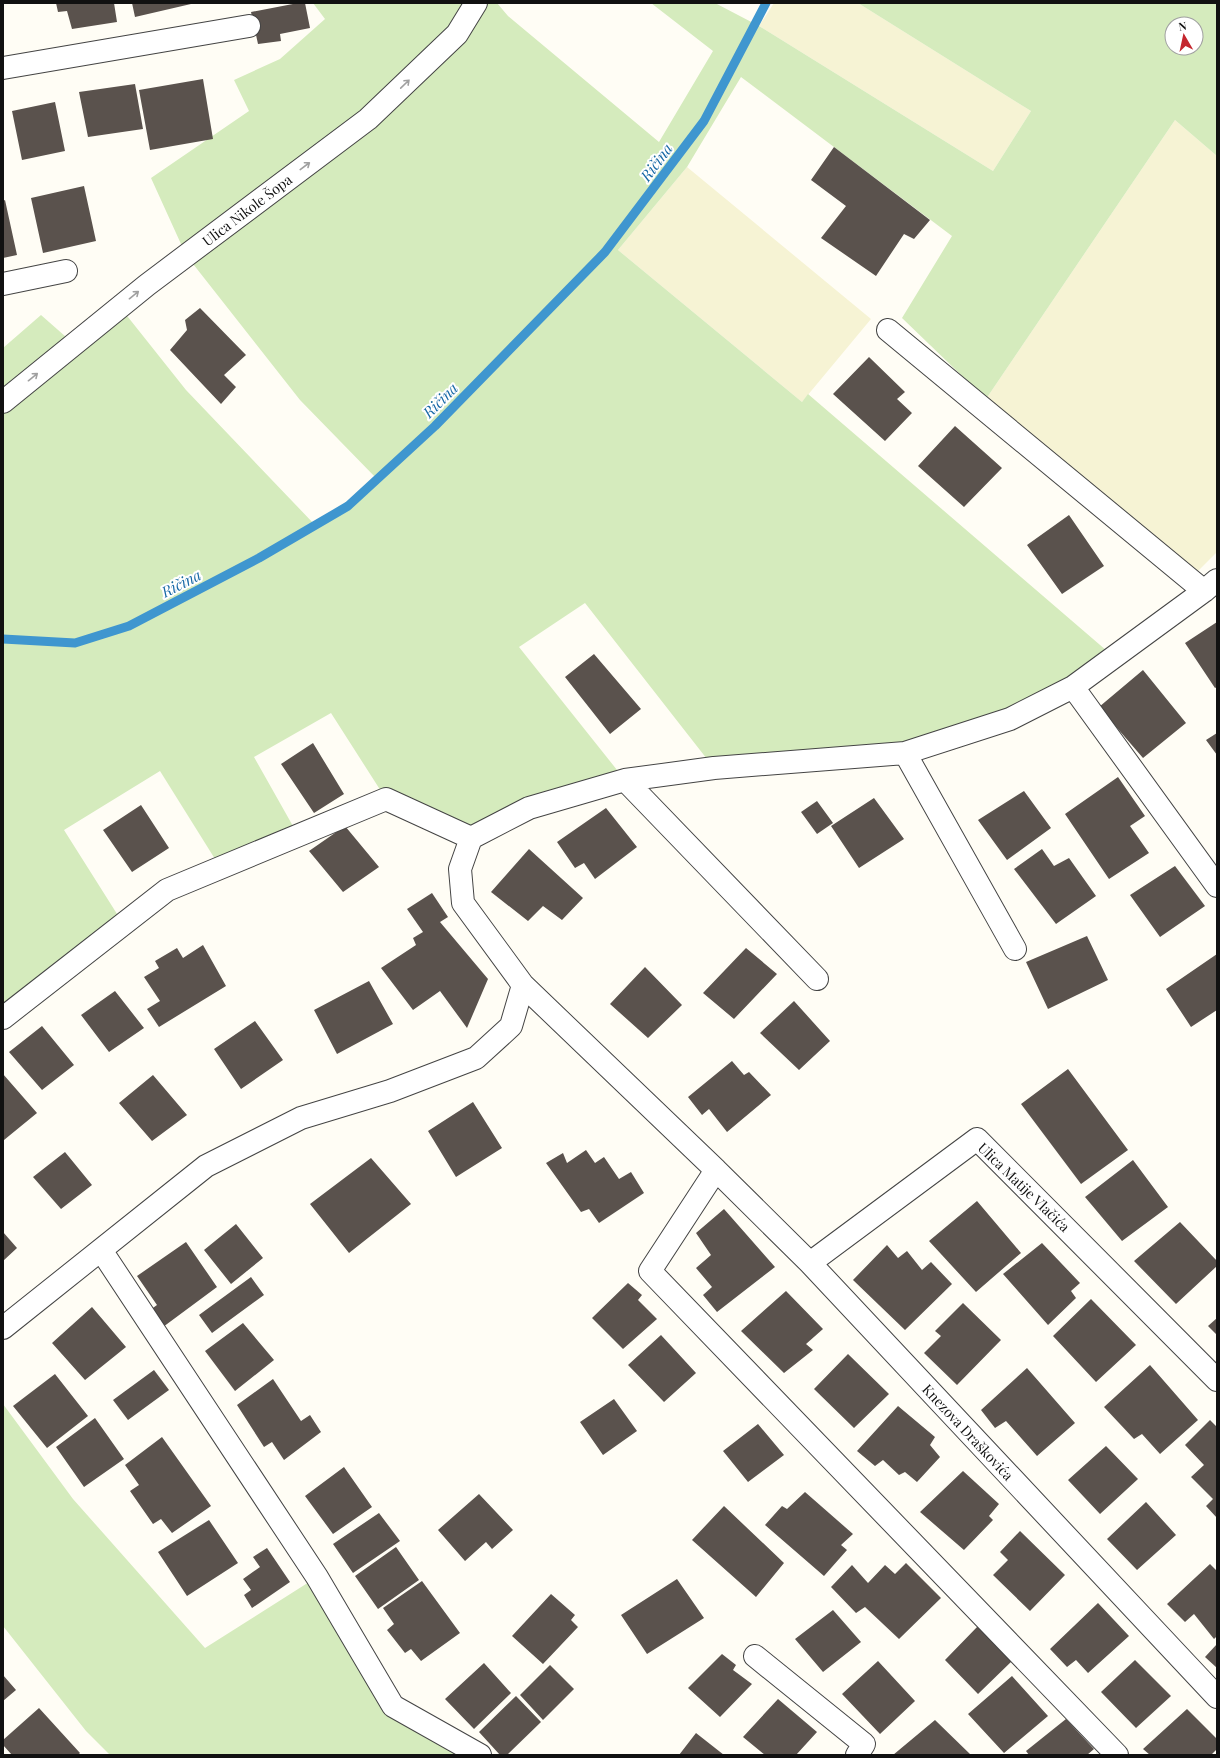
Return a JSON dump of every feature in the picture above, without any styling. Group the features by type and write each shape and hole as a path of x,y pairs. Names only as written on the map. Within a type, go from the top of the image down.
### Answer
{"street":[{"name":"Ulica Nikole Šopa","path":"3,402 147,285 368,119 456,34 476,3"},
{"path":"3,68 249,26"},
{"path":"3,284 66,272"},
{"path":"3,1018 167,890 386,799 471,838 528,808 625,780 714,768 905,753 1010,719 1073,687 1211,586 888,330"},
{"path":"1073,687 1215,878"},
{"path":"905,753 1015,949"},
{"path":"625,780 817,979"},
{"name":"Knezova Draškovića","path":"471,838 460,869 463,904 523,985 716,1170 810,1263 1217,1697"},
{"path":"3,1328 206,1166 301,1118 390,1091 476,1058 511,1026 523,985"},
{"name":"Ulica Matije Vlačića","path":"810,1263 977,1139 1217,1380"},
{"path":"716,1170 650,1271 1117,1755"},
{"path":"101,1250 317,1577 392,1706 480,1755"},
{"path":"755,1656 864,1744 857,1755"}],"shaded area":[{"path":"774,3 858,3 1031,111 993,171 759,26"},
{"path":"1175,120 1217,156 1217,552 1194,575 986,399"},
{"path":"687,167 871,319 802,402 618,250"}],"green space":[{"path":"313,3 497,3 508,16 659,142 713,51 651,3 715,3 759,26 993,171 1031,111 858,3 1217,3 1217,156 1175,120 986,399 902,318 952,236 741,77 687,167 618,250 802,402 808,394 1114,657 1073,687 905,753 714,768 585,603 519,647 625,780 471,838 386,799 331,713 254,757 298,835 220,867 160,771 64,830 124,925 3,1018 3,348 41,315 74,344 120,307 186,390 315,525 348,506 377,479 300,400 186,255 151,178 249,111 234,80 280,59 325,19"},
{"path":"3,1404 73,1499 205,1648 317,1577 393,1706 480,1755 110,1755 86,1731 3,1626"}],"building":[{"path":"56,3 114,3 117,22 72,29 67,11 58,12"},
{"path":"132,3 191,3 191,4 135,17"},
{"path":"305,3 310,28 280,34 281,41 258,44 251,12"},
{"path":"203,79 213,139 150,150 139,90"},
{"path":"135,84 143,129 88,137 79,92"},
{"path":"55,102 65,151 22,160 12,111"},
{"path":"834,147 930,220 914,239 904,234 876,276 821,238 846,206 811,180"},
{"path":"84,186 96,241 43,253 31,198"},
{"path":"5,200 17,255 3,258 3,201"},
{"path":"200,308 246,355 224,375 236,387 221,404 170,350 187,330 185,320"},
{"path":"869,357 905,392 897,399 912,413 885,441 833,394"},
{"path":"955,426 1002,468 964,507 918,466"},
{"path":"1069,515 1104,566 1062,594 1027,545"},
{"path":"1217,622 1217,687 1215,688 1185,643"},
{"path":"594,654 641,709 610,734 565,677"},
{"path":"1143,670 1186,723 1143,758 1099,707"},
{"path":"1217,733 1217,755 1206,740"},
{"path":"313,743 344,794 314,813 281,764"},
{"path":"1118,777 1145,816 1130,826 1149,853 1109,879 1065,814"},
{"path":"1024,791 1051,828 1007,860 978,820"},
{"path":"874,798 904,839 859,868 831,826"},
{"path":"817,801 833,823 817,834 801,812"},
{"path":"141,805 169,848 132,872 103,830"},
{"path":"606,808 637,847 595,879 584,863 575,868 557,842"},
{"path":"345,826 379,867 343,892 309,851"},
{"path":"529,849 583,898 562,920 543,906 528,921 491,892"},
{"path":"1042,849 1054,866 1069,858 1096,896 1056,924 1014,869"},
{"path":"1175,866 1205,906 1160,937 1130,895"},
{"path":"432,893 448,917 440,922 488,979 467,1028 440,991 413,1010 381,968 416,945 413,938 423,932 407,909"},
{"path":"1087,936 1108,980 1048,1009 1026,962"},
{"path":"203,945 226,986 159,1027 147,1009 160,1001 144,977 159,968 155,961 177,948 183,958"},
{"path":"746,948 777,974 734,1019 703,993"},
{"path":"1217,954 1217,1010 1191,1027 1166,989"},
{"path":"645,967 682,1005 648,1038 610,1004"},
{"path":"369,981 393,1024 337,1054 314,1010"},
{"path":"115,991 144,1028 109,1052 81,1015"},
{"path":"794,1001 830,1041 799,1070 760,1033"},
{"path":"255,1021 283,1060 241,1089 214,1049"},
{"path":"42,1026 74,1065 42,1090 9,1052"},
{"path":"732,1061 744,1075 749,1072 771,1095 727,1132 709,1109 702,1115 688,1097"},
{"path":"1068,1069 1128,1150 1081,1184 1021,1104"},
{"path":"3,1074 37,1113 4,1140 3,1139"},
{"path":"153,1075 187,1115 152,1141 119,1103"},
{"path":"473,1102 502,1148 456,1177 428,1131"},
{"path":"586,1150 595,1163 604,1157 619,1179 631,1172 644,1193 599,1223 589,1209 581,1212 546,1163 563,1153 567,1163"},
{"path":"65,1152 92,1185 61,1209 33,1177"},
{"path":"371,1158 411,1204 349,1253 310,1204"},
{"path":"1133,1160 1168,1207 1122,1241 1085,1197"},
{"path":"977,1201 1021,1253 976,1292 929,1241"},
{"path":"724,1209 775,1267 717,1312 703,1295 712,1287 696,1268 711,1255 696,1233"},
{"path":"1180,1222 1217,1261 1217,1266 1176,1304 1134,1261"},
{"path":"236,1224 263,1258 231,1284 204,1250"},
{"path":"3,1232 17,1248 3,1261"},
{"path":"186,1242 217,1287 163,1327 150,1310 157,1305 137,1276"},
{"path":"1042,1243 1080,1283 1071,1291 1076,1298 1048,1325 1003,1274"},
{"path":"887,1245 898,1258 907,1251 922,1270 931,1262 952,1284 905,1330 853,1280"},
{"path":"251,1277 264,1295 212,1333 199,1315"},
{"path":"628,1283 642,1295 638,1300 657,1319 623,1349 592,1318"},
{"path":"786,1291 823,1329 806,1344 813,1350 784,1373 741,1331"},
{"path":"1091,1299 1136,1345 1096,1382 1053,1336"},
{"path":"963,1303 1001,1340 957,1385 924,1353 941,1336 935,1331"},
{"path":"92,1307 126,1347 85,1380 52,1343"},
{"path":"1217,1318 1217,1335 1208,1326"},
{"path":"243,1323 274,1360 235,1391 205,1351"},
{"path":"661,1335 696,1373 664,1402 628,1365"},
{"path":"848,1354 889,1394 854,1428 814,1389"},
{"path":"1150,1365 1198,1420 1160,1454 1142,1434 1134,1439 1104,1407"},
{"path":"1027,1368 1075,1423 1037,1456 1006,1421 995,1428 981,1410"},
{"path":"154,1370 169,1390 128,1420 113,1400"},
{"path":"55,1374 88,1416 47,1448 13,1406"},
{"path":"273,1379 301,1421 310,1415 321,1432 284,1460 272,1442 264,1447 237,1405"},
{"path":"614,1399 637,1431 603,1455 580,1422"},
{"path":"898,1406 935,1437 930,1445 940,1457 917,1482 905,1472 899,1475 883,1460 875,1466 857,1451"},
{"path":"95,1418 124,1459 84,1487 56,1447"},
{"path":"1210,1420 1217,1427 1217,1518 1206,1506 1213,1499 1191,1477 1204,1465 1185,1445"},
{"path":"758,1424 784,1455 748,1482 723,1451"},
{"path":"162,1437 211,1506 172,1533 161,1519 153,1524 130,1491 139,1485 125,1465"},
{"path":"1106,1446 1138,1479 1100,1514 1068,1480"},
{"path":"344,1467 372,1507 333,1534 305,1496"},
{"path":"963,1471 999,1504 989,1516 993,1520 964,1550 920,1512"},
{"path":"805,1492 853,1534 841,1545 847,1550 824,1576 765,1525 782,1506 787,1509"},
{"path":"479,1494 513,1530 492,1549 486,1542 465,1561 438,1530"},
{"path":"1146,1502 1176,1535 1137,1570 1107,1539"},
{"path":"724,1506 784,1563 756,1597 692,1540"},
{"path":"379,1513 400,1541 353,1573 333,1544"},
{"path":"209,1520 238,1563 187,1596 158,1552"},
{"path":"1020,1531 1065,1575 1030,1611 993,1575 1008,1560 1000,1552"},
{"path":"396,1547 419,1580 378,1609 355,1576"},
{"path":"267,1548 290,1582 252,1608 244,1595 251,1590 243,1579 260,1567 253,1557"},
{"path":"906,1563 941,1598 899,1639 865,1607 856,1613 831,1587 852,1565 868,1583 885,1565 895,1574"},
{"path":"1210,1564 1217,1571 1217,1636 1214,1639 1194,1614 1185,1622 1167,1604"},
{"path":"677,1579 704,1618 647,1654 621,1615"},
{"path":"422,1581 460,1633 421,1661 411,1649 405,1653 387,1630 394,1624 383,1608"},
{"path":"551,1594 575,1615 571,1620 578,1627 543,1664 512,1636"},
{"path":"1098,1603 1129,1636 1088,1673 1076,1660 1067,1667 1050,1649"},
{"path":"833,1610 861,1642 823,1672 795,1639"},
{"path":"978,1626 1013,1660 978,1694 945,1660"},
{"path":"1217,1644 1217,1668 1205,1657"},
{"path":"722,1654 736,1665 733,1670 752,1684 720,1717 688,1688"},
{"path":"1135,1660 1171,1696 1136,1728 1101,1692"},
{"path":"878,1661 915,1701 880,1734 842,1694"},
{"path":"484,1663 511,1693 474,1729 445,1699"},
{"path":"550,1665 574,1689 543,1720 520,1695"},
{"path":"3,1675 16,1690 3,1701"},
{"path":"1012,1676 1048,1716 1004,1753 968,1714"},
{"path":"516,1696 541,1722 507,1755 500,1755 479,1732"},
{"path":"778,1699 817,1732 796,1755 765,1755 743,1737"},
{"path":"39,1708 80,1753 78,1755 12,1755 3,1745 3,1740"},
{"path":"1187,1709 1217,1739 1217,1749 1211,1755 1150,1755 1143,1749"},
{"path":"1066,1719 1094,1749 1087,1755 1029,1755 1026,1751"},
{"path":"935,1720 971,1755 893,1755"},
{"path":"696,1733 724,1755 679,1755"}],"waterway":[{"name":"Ričina","path":"3,639 75,643 129,626 259,558 348,506 435,426 605,252 704,121 766,3"}]}
